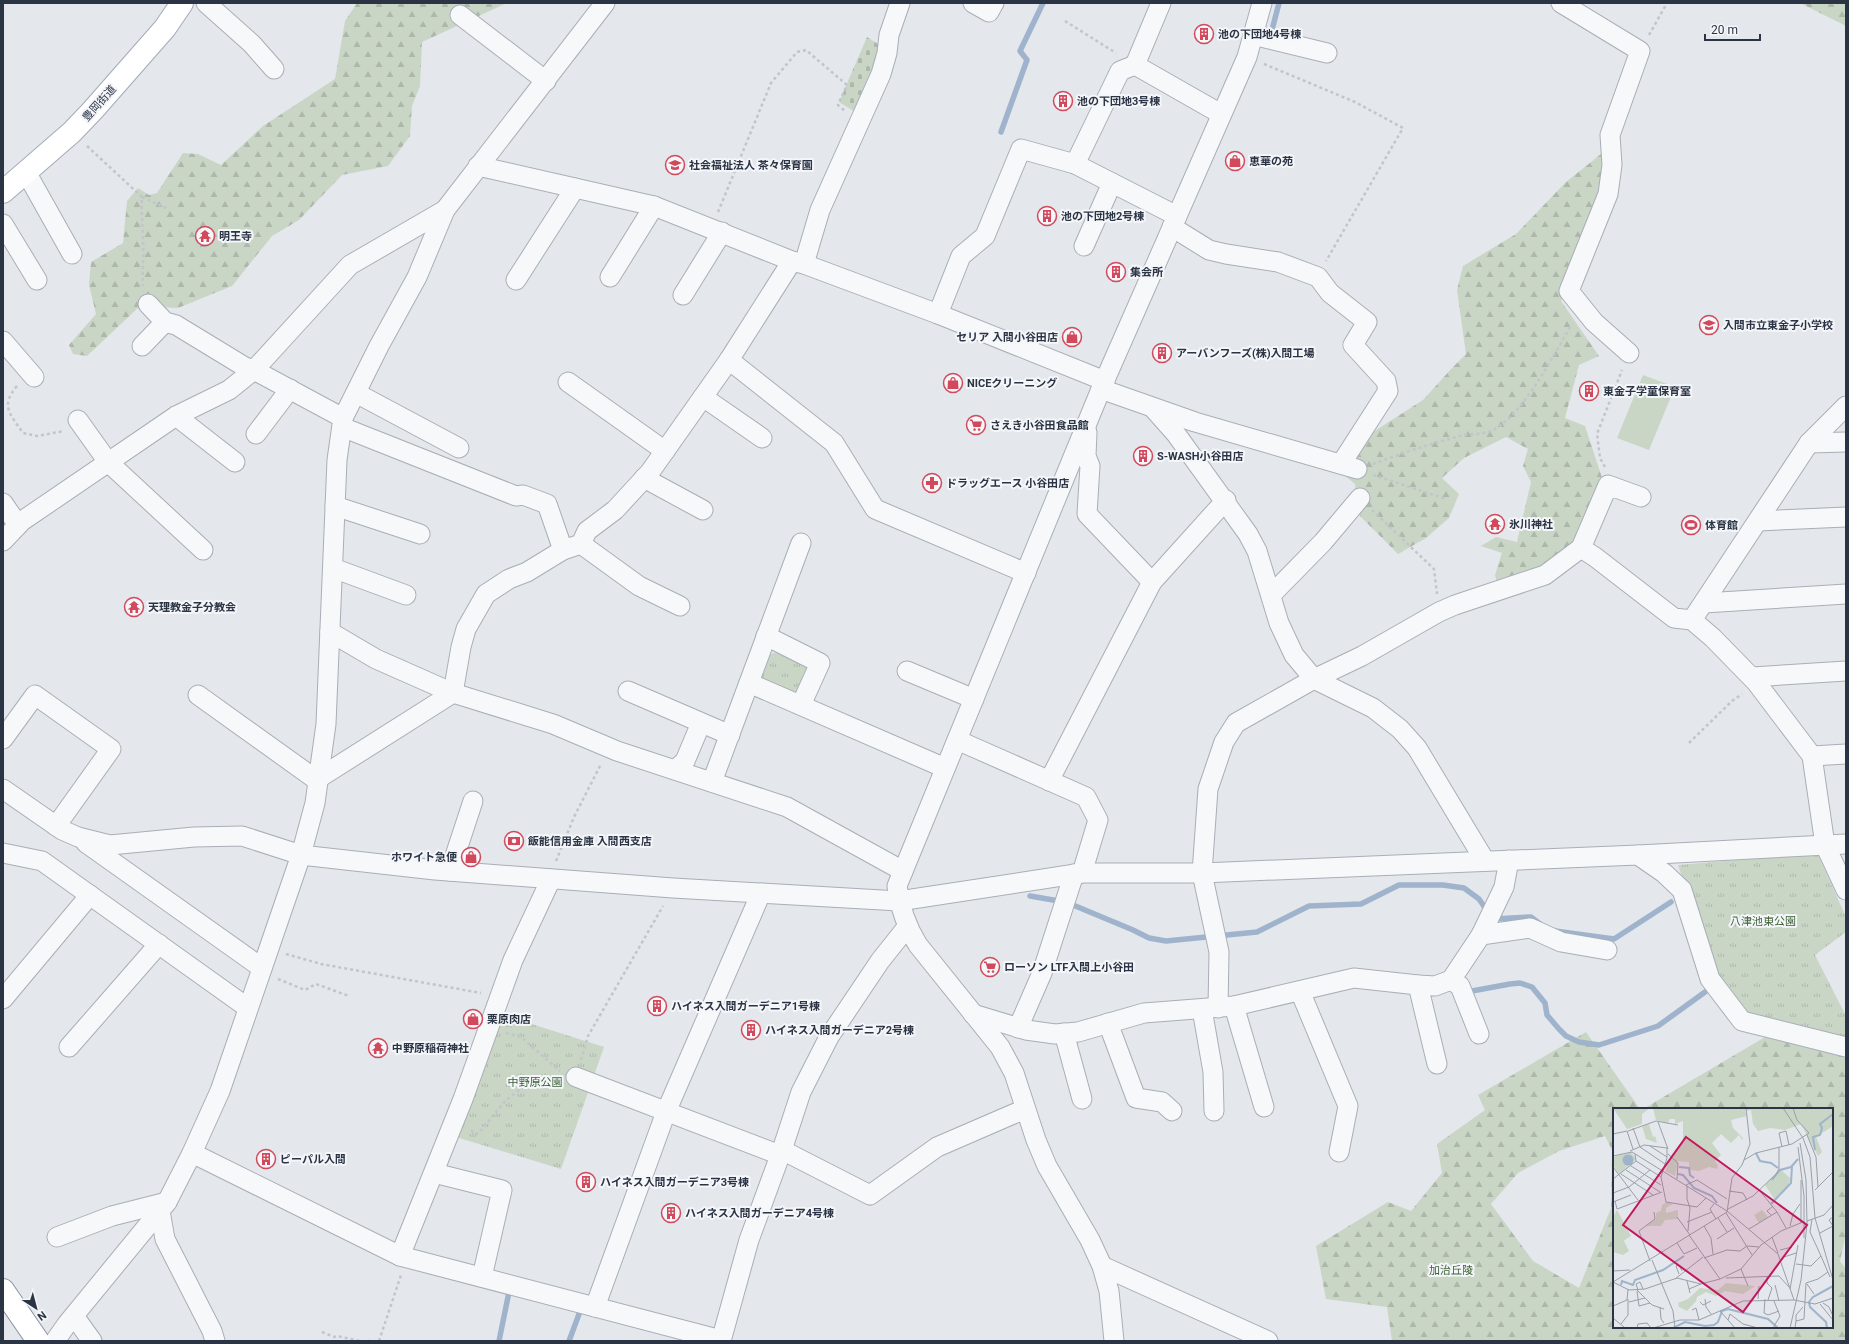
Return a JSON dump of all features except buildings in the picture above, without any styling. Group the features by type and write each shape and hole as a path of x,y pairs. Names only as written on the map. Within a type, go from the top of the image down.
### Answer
{"main road":[{"name":"豊岡街道","path":"3,192 72,132 165,28 182,3"},
{"path":"3,1290 38,1341"}],"street":[{"path":"206,3 252,44 274,70"},
{"path":"55,1341 70,1320 163,1207 192,1153 220,1091 302,855 315,803 326,724 337,460 343,422 356,393 417,277 445,210 605,3"},
{"path":"318,779 453,693 460,647 466,629 486,594 509,580 527,572 572,547 587,531 615,510 644,478 665,451 798,262 881,74 889,34 900,3"},
{"path":"973,3 990,12 994,3"},
{"path":"1075,164 1120,72 1136,65 1161,3"},
{"path":"1114,1341 1109,1291 1102,1266 1090,1240 1047,1166 1025,1109 1014,1073 1003,1054 973,1014 918,945 907,927 899,901 897,886 1103,385 1247,57 1262,3"},
{"path":"1561,3 1640,51 1610,135 1612,165 1608,194 1569,291 1594,322 1629,353"},
{"path":"460,15 546,81"},
{"path":"1253,35 1327,53"},
{"path":"1136,65 1221,114"},
{"path":"478,166 654,206 938,314 1103,385 1152,408 1349,467 1388,391 1386,381 1353,345 1367,322 1330,294 1318,277 1278,262 1209,250 1175,221 1112,183 1075,164 1021,149 985,236 961,256 938,314"},
{"path":"26,172 72,254"},
{"path":"1084,246 1112,183"},
{"path":"516,280 575,188"},
{"path":"610,277 654,206"},
{"path":"3,541 18,525 176,416 230,390 254,370 350,266 445,210"},
{"path":"3,224 37,280"},
{"path":"683,295 717,230"},
{"path":"148,304 165,322 176,325 245,368 254,370 290,389 343,422 516,496 522,495 547,504 572,547 639,586 680,606"},
{"path":"142,346 165,322"},
{"path":"3,341 32,375"},
{"path":"729,360 834,443 875,510 1026,573"},
{"path":"568,382 665,451"},
{"path":"256,434 290,389"},
{"path":"356,393 459,448"},
{"path":"703,397 762,438"},
{"path":"1692,620 1809,443 1846,406"},
{"path":"1152,408 1176,434 1226,500 1248,534 1257,551 1279,623 1294,655 1314,679 1373,708 1400,729 1417,748 1485,861"},
{"path":"176,416 235,462"},
{"path":"80,423 108,462 203,550"},
{"path":"1087,423 1086,456 1090,466 1087,514 1152,582"},
{"path":"1809,443 1846,442"},
{"path":"644,478 703,510"},
{"path":"1214,1111 1213,1072 1218,1008 1219,952 1202,873 1208,789 1224,742 1236,723 1314,679 1362,656 1439,612 1455,605 1545,575 1581,548 1608,485 1641,496"},
{"path":"1271,595 1323,542 1360,498"},
{"path":"1049,781 1152,582 1226,500"},
{"path":"3,503 18,525"},
{"path":"335,506 420,534"},
{"path":"1758,521 1846,517"},
{"path":"712,782 801,543"},
{"path":"1581,548 1595,557 1674,618 1692,620 1754,680 1812,756 1825,845 1846,890"},
{"path":"333,568 406,595"},
{"path":"1704,603 1846,594"},
{"path":"330,632 376,658 453,693 553,724 609,748 787,807 903,871"},
{"path":"766,636 820,663 801,705"},
{"path":"907,670 974,699"},
{"path":"1754,680 1846,671"},
{"path":"749,682 945,768"},
{"path":"628,691 730,735"},
{"path":"3,739 35,695 111,749 56,826"},
{"path":"198,695 318,779"},
{"path":"675,770 686,762 701,723"},
{"path":"957,740 1086,797 1098,820 1042,972 1018,1028"},
{"path":"1812,756 1846,754"},
{"path":"3,789 56,826 78,838 261,970"},
{"path":"450,871 473,801"},
{"path":"78,838 110,845 194,837 242,836 302,855 450,871 673,888 899,901 1078,874 1202,873 1638,855 1846,844"},
{"path":"3,853 42,861 248,1008"},
{"path":"1638,855 1664,873 1682,890 1710,979 1742,1021 1846,1047"},
{"path":"973,1014 1018,1028 1055,1034 1078,1032 1144,1013 1218,1008 1354,978 1435,986 1451,980 1481,935 1504,887 1509,860"},
{"path":"403,1257 489,1030 513,960 552,879"},
{"path":"595,1307 666,1112 761,893"},
{"path":"3,999 90,895"},
{"path":"192,1153 403,1257 721,1340 749,1240 781,1153 801,1092 829,1037 880,961 907,927"},
{"path":"1481,935 1530,928 1561,942 1607,950"},
{"path":"69,1047 159,944"},
{"path":"1451,980 1460,986 1479,1034"},
{"path":"1418,985 1437,1064"},
{"path":"1300,991 1348,1106 1340,1152"},
{"path":"1218,1008 1264,1107"},
{"path":"1108,1024 1136,1098 1162,1102 1172,1111"},
{"path":"1064,1033 1082,1099"},
{"path":"571,1076 781,1153 870,1195 937,1147 1025,1109"},
{"path":"434,1172 502,1190 482,1277"},
{"path":"57,1237 112,1216 163,1207"},
{"path":"163,1207 165,1238 212,1330 215,1341"},
{"path":"1102,1266 1268,1341"},
{"path":"70,1320 92,1341"}],"path":[{"path":"1640,51 1667,3"},
{"path":"1065,21 1136,65"},
{"path":"717,230 771,83 800,51 806,50 847,85 838,107 861,121"},
{"path":"1247,57 1355,102 1403,128 1318,277"},
{"path":"72,132 142,197 166,208"},
{"path":"142,197 143,288 148,304"},
{"path":"1349,467 1466,435 1486,433 1500,425 1513,414 1527,397 1575,317 1582,309"},
{"path":"1608,485 1607,471 1600,458 1597,434 1629,353"},
{"path":"32,375 12,391 6,406 7,411 23,433 37,436 53,434 80,423"},
{"path":"1349,467 1446,499"},
{"path":"1360,498 1411,549 1434,569 1439,612"},
{"path":"1689,743 1754,680"},
{"path":"552,879 559,854 574,817 609,748"},
{"path":"571,1076 588,1036 673,888"},
{"path":"269,949 321,964 451,989 500,995"},
{"path":"261,970 305,990 316,984 349,996"},
{"path":"489,1030 521,1037 571,1076"},
{"path":"471,1126 470,1130 473,1133 479,1133 505,1101 530,1082 571,1076"},
{"path":"379,1341 403,1257"},
{"path":"322,1332 334,1337 337,1336 360,1341"}],"green space":[{"path":"357,3 507,3 422,42 420,86 412,106 410,136 388,166 342,175 299,220 272,236 232,286 178,308 140,306 87,356 73,354 69,345 96,314 89,285 91,262 123,243 127,201 138,188 149,195 157,193 183,153 198,154 221,165 263,126 335,79 345,21"},
{"path":"1800,3 1846,3 1846,26"},
{"path":"867,37 886,49 860,115 839,102"},
{"path":"1606,150 1603,190 1561,301 1599,356 1579,365 1565,418 1585,426 1605,487 1578,547 1547,573 1498,588 1495,575 1502,553 1481,546 1496,537 1517,542 1531,482 1523,466 1528,449 1506,437 1464,458 1442,478 1459,494 1449,518 1426,538 1398,554 1360,516 1355,484 1334,467 1345,450 1423,400 1466,354 1457,290 1463,266 1516,234 1566,182"},
{"path":"1643,375 1675,387 1649,450 1617,438"},
{"path":"777,652 805,665 810,672 795,697 765,684 760,677 768,655"},
{"name":"八津池東公園","path":"1817,853 1846,917 1846,932 1815,955 1846,1016 1846,1044 1744,1017 1714,976 1678,865"},
{"name":"中野原公園","path":"500,1014 604,1047 561,1169 456,1137"},
{"name":"加治丘陵","path":"1777,1030 1846,1052 1846,1233 1840,1261 1846,1269 1846,1341 1392,1341 1387,1307 1326,1299 1316,1246 1388,1202 1411,1211 1442,1173 1437,1144 1485,1110 1478,1095 1586,1032 1639,1108 1613,1108 1613,1328 1833,1328 1833,1108 1645,1108","holes":["1605,1136 1612,1150 1611,1208 1579,1288 1533,1261 1491,1204 1518,1173 1559,1151"]}],"waterway":[{"path":"1001,132 1027,60 1020,51 1043,3"},
{"path":"1272,30 1279,3"},
{"path":"1030,896 1073,905 1149,938 1166,941 1257,932 1309,906 1361,904 1399,885 1443,885 1464,888 1479,899 1488,912"},
{"path":"1555,931 1614,939 1671,902"},
{"path":"1493,919 1531,917 1540,924"},
{"path":"1472,991 1520,983 1532,987 1545,1003 1547,1015 1566,1036 1579,1042 1599,1045 1658,1026 1705,992"},
{"path":"499,1341 510,1287"},
{"path":"569,1341 582,1306"}],"place":[{"name":"池の下団地4号棟","path":"1204,34"},
{"name":"池の下団地3号棟","path":"1063,101"},
{"name":"恵華の苑","path":"1235,161"},
{"name":"社会福祉法人 茶々保育園","path":"675,165"},
{"name":"池の下団地2号棟","path":"1047,216"},
{"name":"明王寺","path":"205,236"},
{"name":"集会所","path":"1116,272"},
{"name":"入間市立東金子小学校","path":"1709,325"},
{"name":"セリア 入間小谷田店","path":"1072,337"},
{"name":"アーバンフーズ(株)入間工場","path":"1162,353"},
{"name":"NICEクリーニング","path":"953,383"},
{"name":"東金子学童保育室","path":"1589,391"},
{"name":"さえき小谷田食品館","path":"976,425"},
{"name":"S-WASH小谷田店","path":"1143,456"},
{"name":"ドラッグエース 小谷田店","path":"932,483"},
{"name":"氷川神社","path":"1495,524"},
{"name":"体育館","path":"1691,525"},
{"name":"天理教金子分教会","path":"134,607"},
{"name":"飯能信用金庫 入間西支店","path":"514,841"},
{"name":"ホワイト急便","path":"471,857"},
{"name":"ローソン LTF入間上小谷田","path":"990,967"},
{"name":"ハイネス入間ガーデニア1号棟","path":"657,1006"},
{"name":"栗原肉店","path":"473,1019"},
{"name":"ハイネス入間ガーデニア2号棟","path":"751,1030"},
{"name":"中野原稲荷神社","path":"378,1048"},
{"name":"ピーパル入間","path":"266,1159"},
{"name":"ハイネス入間ガーデニア3号棟","path":"586,1182"},
{"name":"ハイネス入間ガーデニア4号棟","path":"671,1213"}]}
